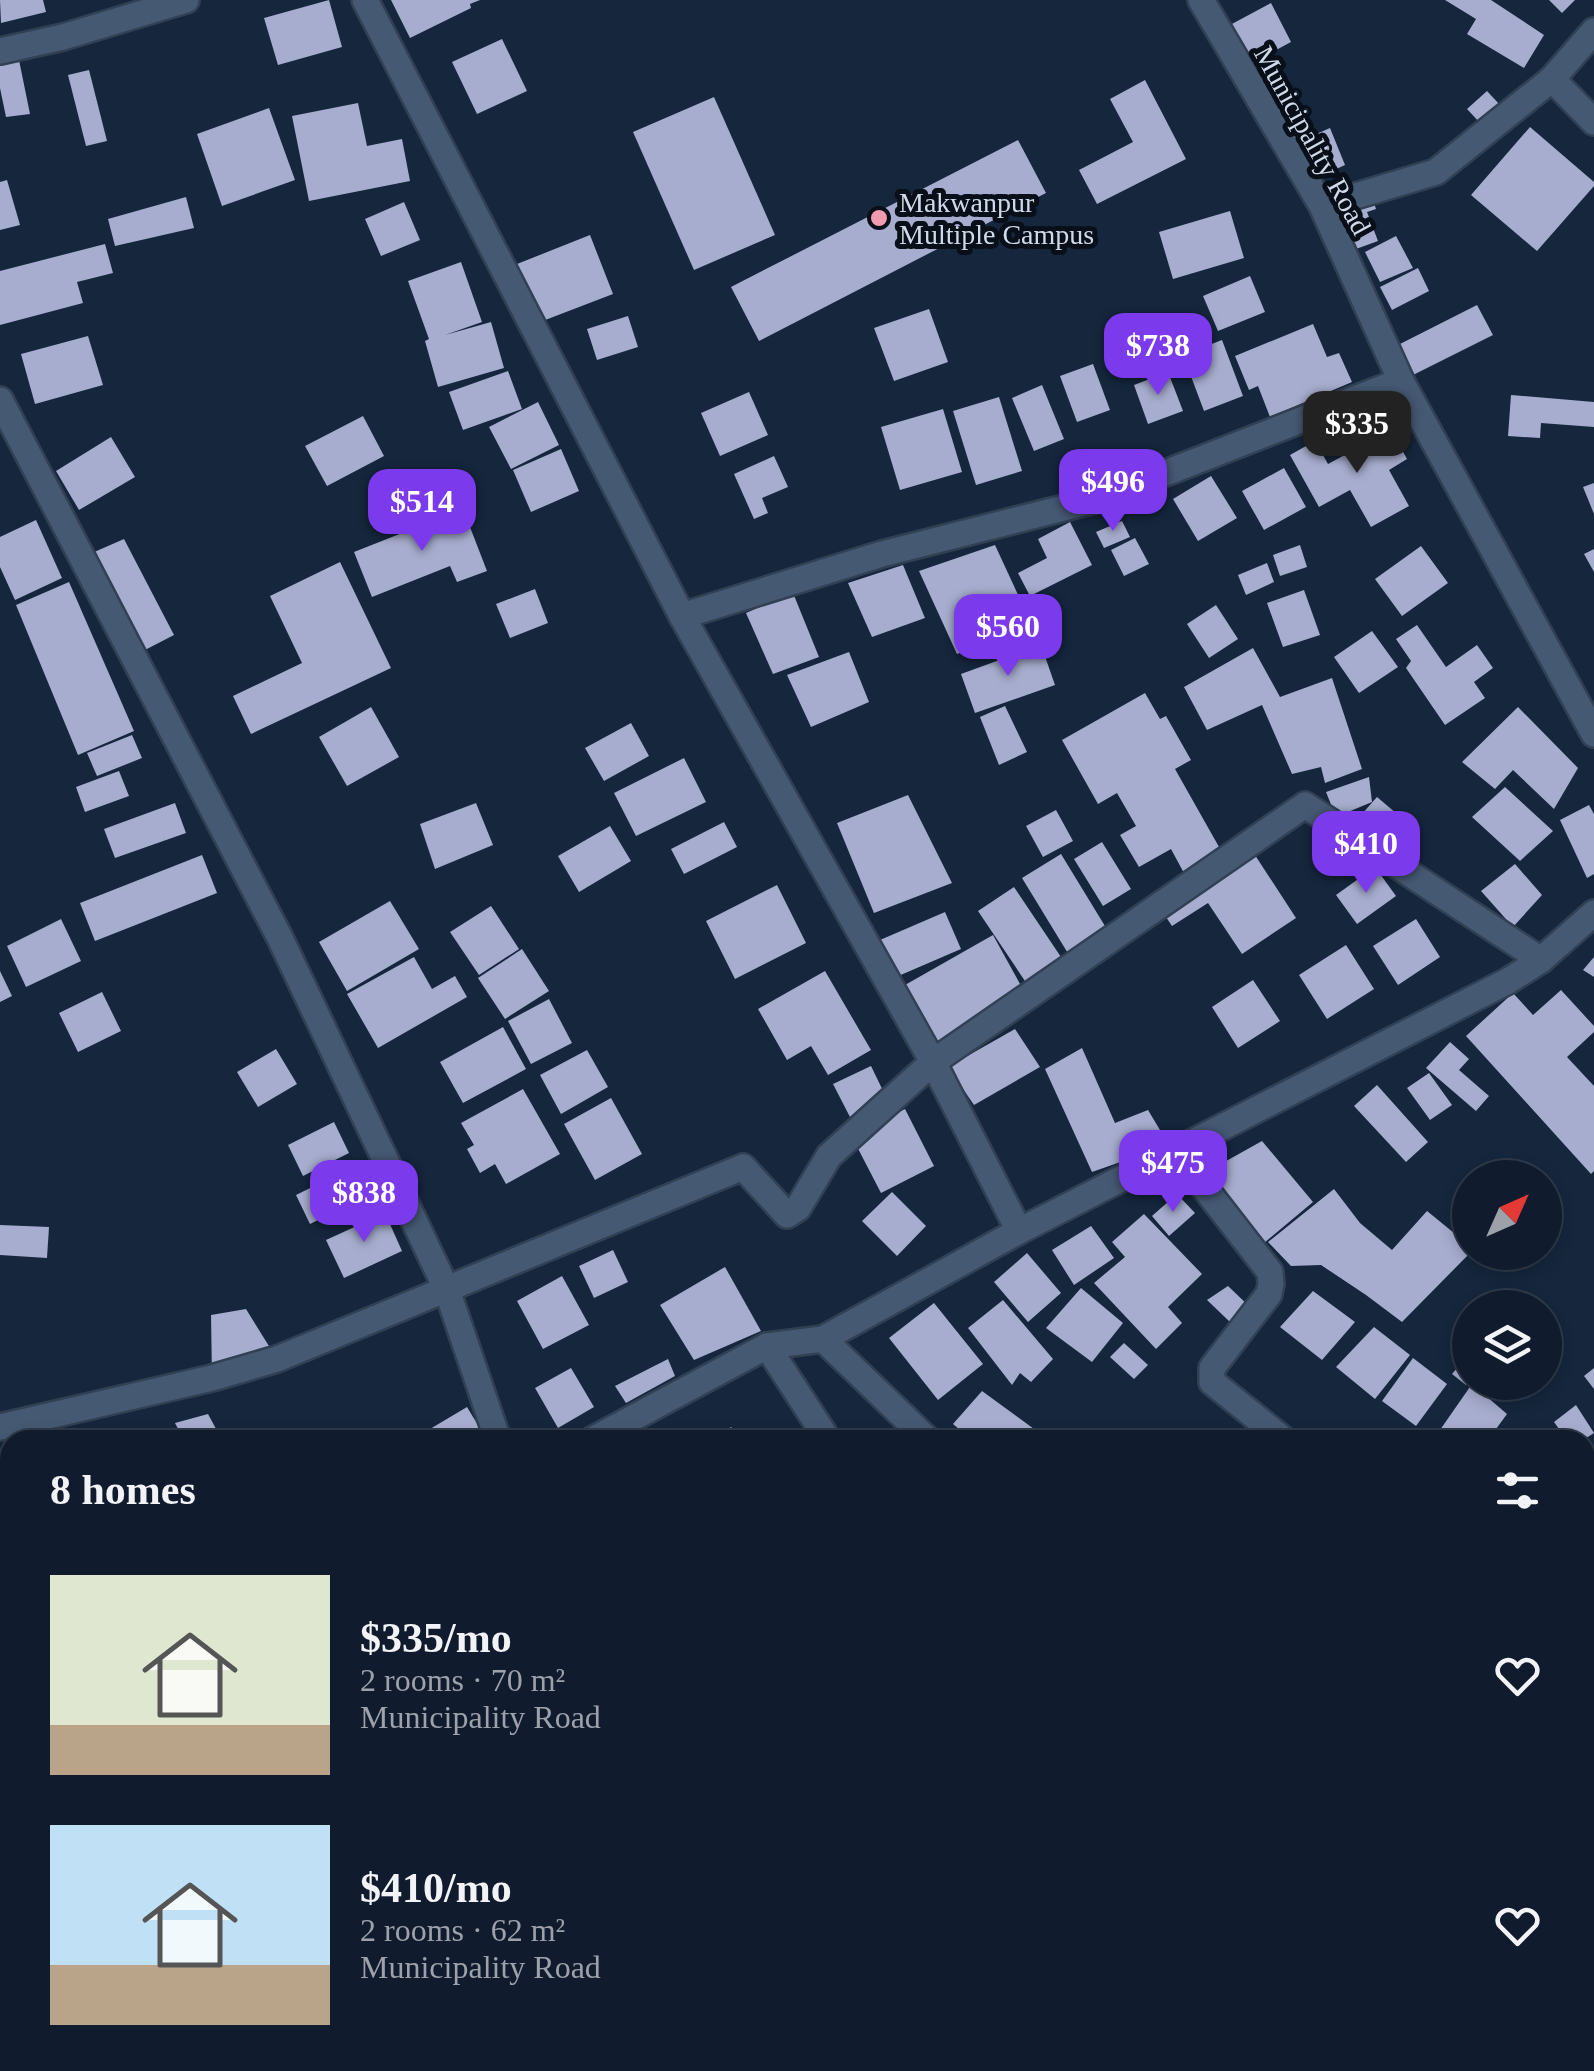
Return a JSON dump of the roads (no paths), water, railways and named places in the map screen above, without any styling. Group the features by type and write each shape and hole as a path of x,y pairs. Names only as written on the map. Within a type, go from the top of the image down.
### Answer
{"street":[{"path":"0,51 63,37 186,0"},
{"path":"365,0 682,616 932,1062 1019,1230"},
{"name":"Municipality Road","path":"1200,0 1322,206 1401,381 1594,734"},
{"path":"1322,206 1436,172 1552,79 1594,31"},
{"path":"1552,79 1594,122"},
{"path":"682,616 882,554 1100,498 1401,381"},
{"path":"0,400 280,938 447,1290 495,1430"},
{"path":"0,1426 278,1359 743,1167 787,1214 798,1208 829,1156 932,1062 1305,805 1541,960"},
{"path":"611,1430 767,1346 823,1338 1019,1230 1508,982 1541,960 1594,913"},
{"path":"1176,1151 1270,1272 1269,1294 1212,1368 1212,1382 1272,1430"},
{"path":"823,1338 918,1430"},
{"path":"767,1346 822,1430"}],"place":[{"name":"Makwanpur Multiple Campus","path":"879,218"}]}
